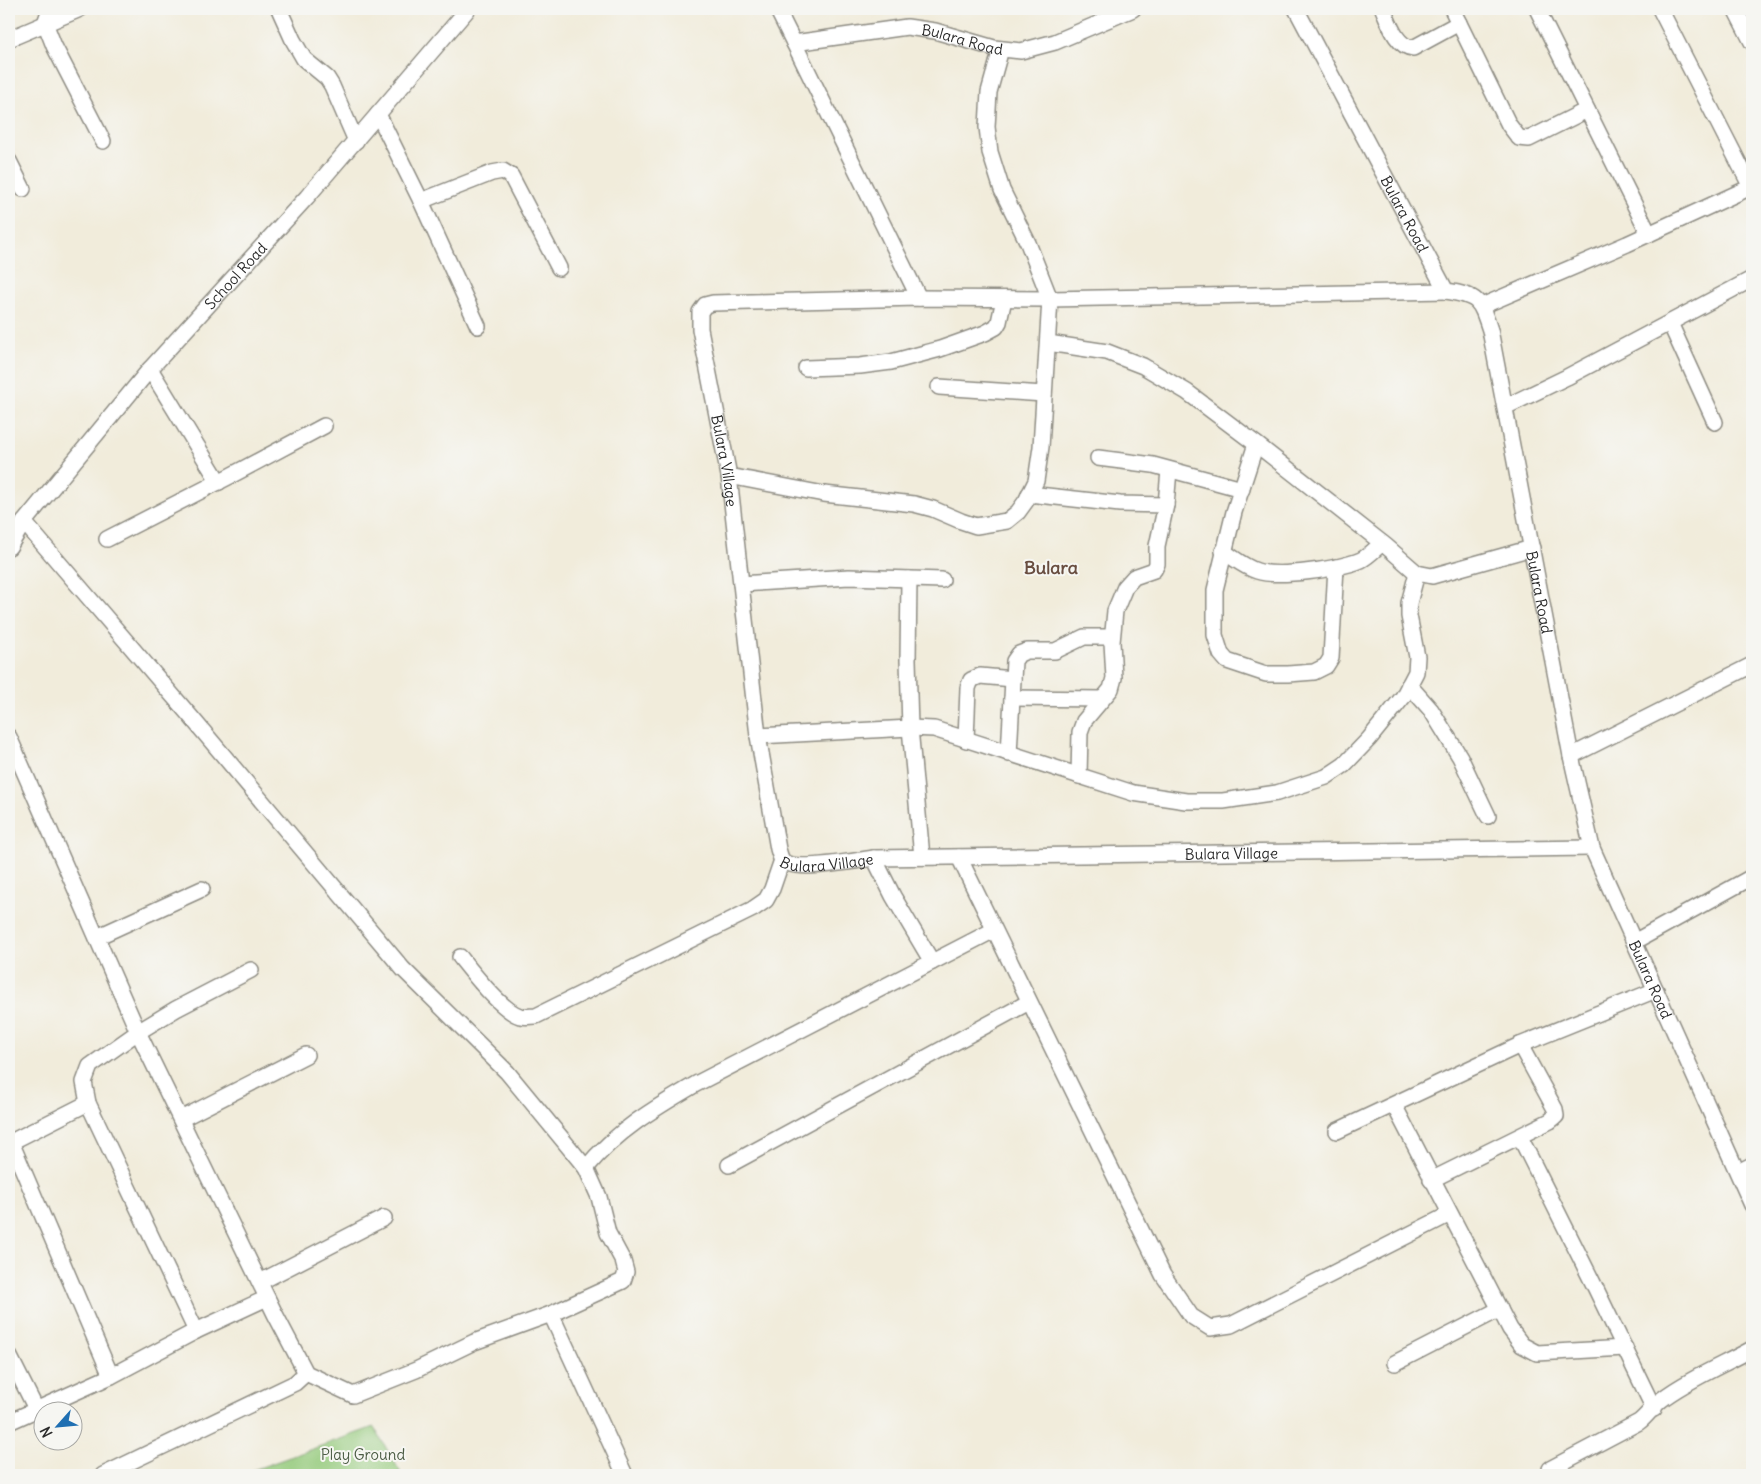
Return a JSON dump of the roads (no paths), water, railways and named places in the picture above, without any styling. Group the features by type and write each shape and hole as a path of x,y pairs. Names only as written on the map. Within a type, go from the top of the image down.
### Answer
{"street":[{"path":"9,39 48,16 80,9"},
{"path":"279,9 292,40 304,59 327,78 356,141"},
{"name":"School Road","path":"9,546 24,522 150,369 232,282 356,141 468,9"},
{"path":"777,9 919,298 1050,299 1446,291 1466,294 1482,306 1752,188 1660,9"},
{"name":"Bulara Road","path":"794,43 906,27 935,31 1001,49 1021,51 1055,42 1133,9"},
{"name":"Bulara Road","path":"1296,9 1446,291"},
{"path":"1382,9 1400,42 1406,48 1412,48 1458,23"},
{"path":"1452,9 1509,125 1519,138 1529,139 1587,110"},
{"path":"1537,9 1649,234"},
{"path":"1735,9 1752,42"},
{"path":"48,16 54,46 103,141"},
{"path":"729,476 824,494 914,504 933,509 976,526 1007,521 1018,512 1036,481 1041,447 1050,299 1028,243 1002,190 990,152 987,127 989,92 1001,49"},
{"path":"378,114 421,201 478,326"},
{"path":"9,161 23,189"},
{"path":"421,201 492,173 503,171 511,176 559,268"},
{"path":"1505,407 1567,377 1752,279"},
{"name":"Bulara Village","path":"919,298 713,303 704,305 700,312 700,330 729,476 758,736 778,849 782,860 791,865 805,866 874,858 1592,848"},
{"path":"806,368 860,366 891,362 940,349 985,333 996,327 999,322 1004,299"},
{"name":"Bulara Road","path":"1482,306 1490,330 1571,756 1592,848 1752,1205"},
{"path":"1670,323 1715,422"},
{"path":"1048,343 1107,352 1143,366 1187,392 1382,543 1417,573 1432,576 1532,548"},
{"path":"150,369 219,482"},
{"path":"939,387 1044,394"},
{"path":"107,539 324,426"},
{"path":"1256,444 1223,551 1215,590 1215,635 1221,654 1227,661 1266,674 1314,672 1326,666 1331,658 1336,567"},
{"path":"1098,458 1123,460 1242,489"},
{"path":"1079,776 1080,732 1084,721 1111,689 1114,678 1112,637 1115,611 1124,588 1134,577 1154,570 1157,564 1157,546 1166,505 1169,470"},
{"path":"1029,494 1120,504 1166,505"},
{"path":"9,737 138,1032 306,1373 353,1395 416,1370 474,1342 551,1314 616,1286 623,1281 626,1272 623,1261 608,1233 599,1197 586,1168 507,1072 403,969 24,522"},
{"path":"1223,551 1246,567 1259,572 1283,573 1336,567 1369,555 1382,543"},
{"path":"758,736 910,728 934,729 1134,793 1186,801 1223,801 1277,793 1326,777 1344,765 1369,739 1403,696 1416,672 1417,657 1409,616 1409,603 1417,573"},
{"path":"741,584 849,577 942,580"},
{"path":"909,579 908,660 910,728 922,857"},
{"path":"1009,754 1014,661 1019,654 1027,651 1055,651 1084,637 1112,637"},
{"path":"1571,756 1752,665"},
{"path":"966,740 968,688 971,680 980,676 1013,679"},
{"path":"1409,685 1431,710 1460,757 1488,816"},
{"path":"1012,698 1102,698"},
{"path":"959,857 1163,1275 1191,1316 1210,1328 1231,1325 1450,1214"},
{"path":"874,858 893,896 932,962"},
{"path":"460,957 486,989 512,1012 521,1016 536,1016 753,909 766,900 782,860"},
{"path":"1634,942 1752,877"},
{"path":"97,937 202,890"},
{"path":"586,1168 599,1151 657,1106 994,930"},
{"path":"196,1332 88,1103 84,1082 90,1066 138,1032 176,1009 251,970"},
{"path":"1337,1131 1520,1045 1656,990"},
{"path":"729,1165 1029,1002"},
{"path":"1432,1180 1520,1137 1556,1116 1555,1109 1520,1045"},
{"path":"181,1119 306,1055"},
{"path":"88,1103 10,1142 111,1376"},
{"path":"1394,1105 1510,1329 1522,1345 1537,1353 1625,1348"},
{"path":"1520,1137 1654,1409"},
{"path":"1738,1172 1752,1165"},
{"path":"260,1282 384,1218"},
{"path":"52,1402 111,1376 196,1332 268,1298"},
{"path":"1396,1364 1500,1309"},
{"path":"551,1314 625,1475"},
{"path":"1550,1468 1639,1422 1659,1402 1674,1391 1752,1349"},
{"path":"9,1355 32,1402"},
{"path":"103,1475 296,1383 306,1373"},
{"path":"9,1422 32,1411"}],"district":[{"name":"Bulara","path":"1051,567"}],"park label":[{"name":"Play Ground","path":"363,1454"}]}
